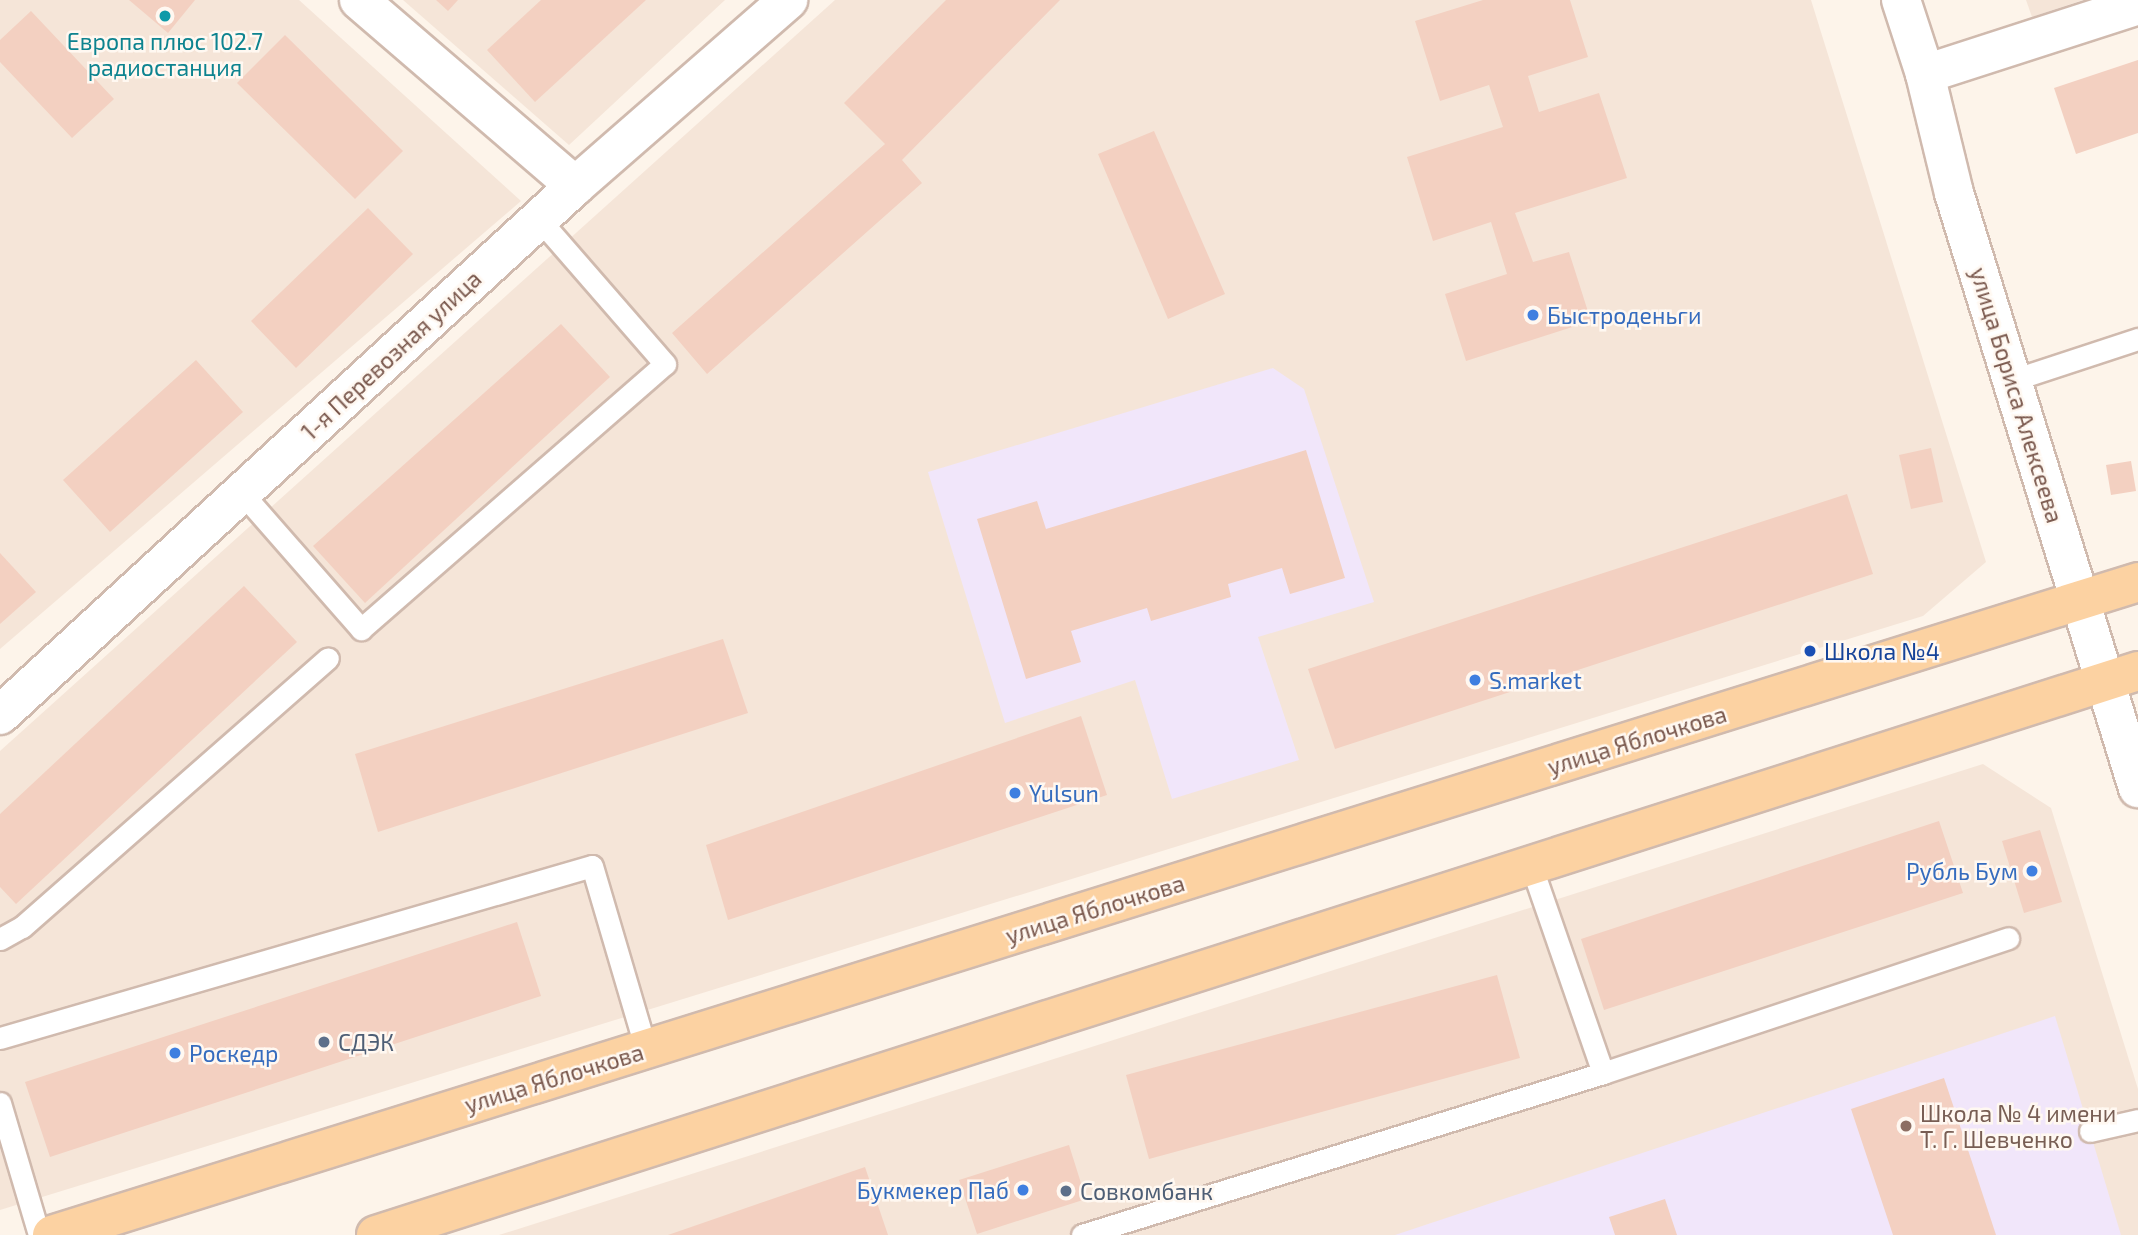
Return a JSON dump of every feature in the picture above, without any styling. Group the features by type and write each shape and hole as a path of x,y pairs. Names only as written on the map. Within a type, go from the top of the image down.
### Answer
{"main road":[{"path":"359,0 575,186"},
{"name":"1-я Перевозная улица","path":"0,715 538,219 788,0"},
{"name":"улица Бориса Алексеева","path":"1901,0 1925,74 1954,193 2081,600 2122,676 2138,788"},
{"path":"1925,74 2138,5"},
{"name":"улица Яблочкова","path":"52,1235 2138,582"},
{"path":"376,1235 2122,676"}],"lane":[{"path":"242,493 361,629 665,364 538,219"},
{"path":"2013,380 2138,339"},
{"path":"0,939 22,927 328,658"},
{"path":"1531,865 1603,1073"},
{"path":"0,1038 592,866 646,1050"},
{"path":"1082,1235 1603,1073 2008,938"},
{"path":"0,1103 38,1235"},
{"path":"2090,1131 2138,1120"}],"shaded area":[{"path":"0,0 299,0 521,201 0,649"},
{"path":"403,0 725,0 569,145"},
{"path":"835,0 1811,0 1986,562 1923,616 0,1210 0,751"},
{"path":"2026,0 2083,0 2032,17"},
{"path":"1273,368 1304,389 1374,602 1258,637 1299,760 1172,799 1135,680 1005,723 928,472"},
{"path":"1983,764 2051,808 2138,1089 2138,1235 499,1235"},
{"name":"Школа № 4 имени Т. Г. Шевченко","path":"2055,1016 2121,1235 1395,1235"}],"building":[{"name":"Европа плюс 102.7 радиостанция","path":"129,0 195,0 168,33"},
{"path":"436,0 458,0 448,11"},
{"path":"541,0 646,0 535,102 487,50"},
{"path":"946,0 1060,0 902,160 922,183 707,374 672,333 885,144 844,103"},
{"path":"1483,0 1570,0 1588,57 1528,76 1539,112 1599,93 1627,178 1515,213 1533,262 1569,252 1591,321 1466,361 1445,294 1507,274 1491,222 1433,241 1407,157 1503,127 1489,85 1440,101 1415,21"},
{"path":"31,11 114,99 72,138 0,62 0,40"},
{"path":"285,35 403,151 355,199 237,83"},
{"path":"2138,60 2138,133 2076,154 2054,88"},
{"path":"1154,131 1225,294 1168,319 1098,154"},
{"path":"368,208 413,254 296,368 251,321"},
{"path":"561,324 610,377 365,603 313,546"},
{"path":"196,360 243,412 110,532 63,480"},
{"path":"1931,448 1943,502 1911,509 1899,455"},
{"path":"1306,450 1345,578 1290,594 1282,568 1228,584 1231,597 1151,621 1147,608 1071,631 1081,662 1026,679 977,519 1037,501 1046,529"},
{"path":"2131,461 2136,491 2111,495 2106,465"},
{"path":"1847,494 1873,574 1335,749 1308,669"},
{"path":"0,553 36,592 0,624"},
{"path":"244,586 297,642 16,904 0,887 0,814"},
{"path":"723,639 748,713 378,832 355,754"},
{"path":"1081,716 1107,795 728,920 706,845"},
{"path":"1939,821 1963,893 1604,1010 1581,939"},
{"name":"Рубль Бум","path":"2040,830 2062,902 2024,913 2002,841"},
{"path":"517,922 541,996 50,1157 25,1082"},
{"path":"1497,975 1520,1058 1149,1159 1126,1075"},
{"path":"1944,1078 1996,1235 1893,1235 1851,1109"},
{"name":"Букмекер Паб","path":"1069,1145 1086,1199 977,1234 959,1180"},
{"path":"865,1167 888,1235 668,1235"},
{"path":"1665,1199 1677,1235 1615,1235 1609,1217"}],"place":[{"name":"Европа плюс 102.7 радиостанция","path":"165,16"},
{"name":"Быстроденьги","path":"1533,315"},
{"name":"Школа №4","path":"1810,651"},
{"name":"S.market","path":"1475,680"},
{"name":"Yulsun","path":"1015,793"},
{"name":"Рубль Бум","path":"2032,871"},
{"name":"СДЭК","path":"324,1042"},
{"name":"Роскедр","path":"175,1053"},
{"name":"Школа № 4 имени Т. Г. Шевченко","path":"1906,1126"},
{"name":"Букмекер Паб","path":"1023,1190"},
{"name":"Совкомбанк","path":"1066,1191"}]}
